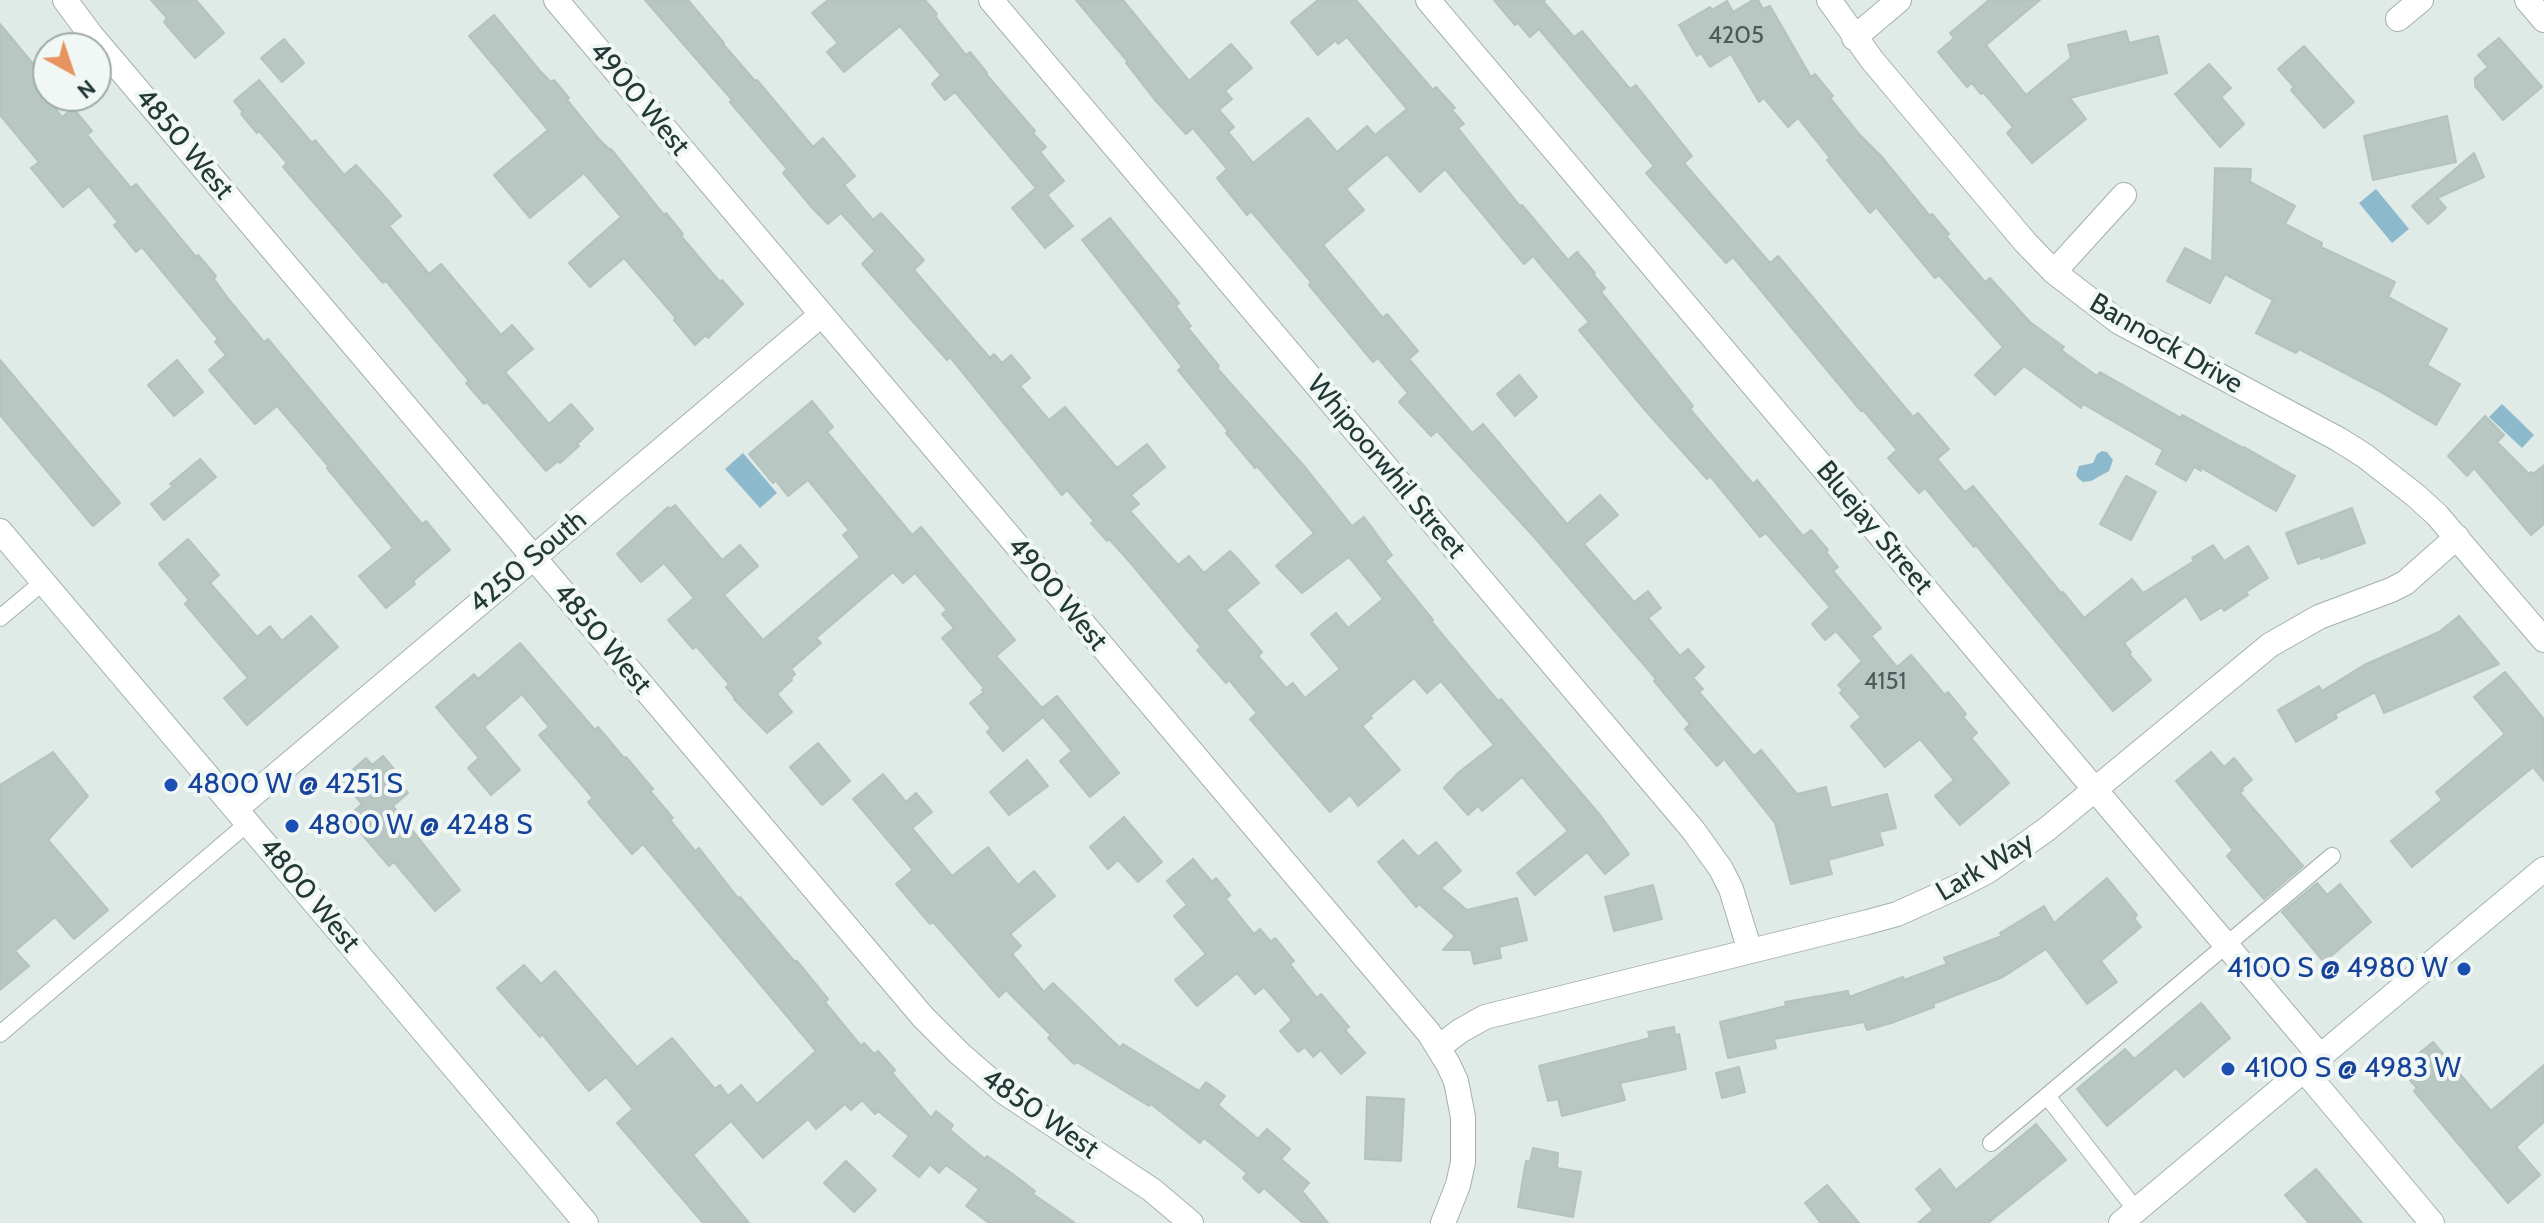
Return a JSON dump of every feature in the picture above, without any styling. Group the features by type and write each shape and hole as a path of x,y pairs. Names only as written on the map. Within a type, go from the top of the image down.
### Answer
{"street":[{"name":"4850 West","path":"65,0 91,35 533,558 941,1036 1004,1092 1152,1190 1191,1223"},
{"name":"4900 West","path":"556,0 1439,1047 1456,1081 1465,1139 1458,1185 1443,1223"},
{"name":"Whipoorwhil Street","path":"991,0 1701,840 1731,889 1750,951"},
{"name":"Bluejay Street","path":"1428,0 2227,946 2432,1223"},
{"name":"Bannock Drive","path":"1829,0 1854,38 2025,242 2054,272 2119,322 2365,456 2415,495 2457,537 2544,640"},
{"path":"1854,38 1899,0"},
{"path":"2398,19 2421,0"},
{"path":"2527,0 2544,20"},
{"path":"2054,272 2124,195"},
{"name":"4250 South","path":"242,816 533,558 821,315"},
{"name":"4800 West","path":"0,531 586,1223"},
{"name":"Lark Way","path":"1439,1047 1485,1017 1868,922 1928,902 1988,871 2047,829 2270,645 2319,617 2405,583 2457,537"},
{"path":"2128,1217 2544,869"}],"lane":[{"path":"0,618 43,582"},
{"path":"0,1034 242,816"},
{"path":"1991,1143 2332,856"},
{"path":"2047,1096 2128,1217"}],"water":[{"path":"2376,189 2409,229 2392,243 2359,203"},
{"path":"2502,404 2534,435 2522,448 2489,417"},
{"path":"2102,451 2113,460 2109,471 2083,482 2076,475 2079,466 2093,463"},
{"path":"743,453 777,493 760,508 725,469"}],"building":[{"path":"151,0 196,0 224,33 195,58 164,22 167,18"},
{"path":"645,0 688,0 813,147 823,138 855,176 844,185 873,220 881,213 924,260 914,270 990,358 994,354 1002,363 1011,355 1030,378 1020,386 1049,420 1065,407 1117,468 1147,444 1165,467 1131,495 1139,504 1130,511 1178,565 1189,556 1204,573 1230,551 1237,558 1259,583 1226,610 1262,652 1258,656 1286,688 1293,683 1305,698 1340,669 1311,634 1336,613 1348,628 1383,599 1349,557 1302,593 1276,566 1314,533 1226,433 1228,431 1178,370 1182,367 1082,240 1110,218 1179,303 1176,306 1191,326 1188,328 1219,366 1217,368 1305,467 1352,526 1364,517 1392,555 1385,561 1431,621 1600,815 1629,854 1605,874 1587,852 1535,895 1517,873 1568,831 1522,777 1482,811 1478,806 1468,815 1444,788 1494,745 1441,681 1427,693 1414,678 1370,716 1372,718 1362,726 1400,770 1358,806 1350,795 1330,812 1250,719 1257,713 1229,680 1226,683 1197,650 1201,647 1128,560 1091,523 1094,521 1067,490 1062,495 950,357 947,360 862,264 875,251 841,213 828,224 814,210 783,173 787,169 730,102 732,100"},
{"path":"828,0 925,0 966,55 970,52 1046,147 1040,152 1064,181 1047,195 1073,226 1045,248 1012,208 1036,188 955,92 945,100 932,84 941,75 900,26 844,72 827,52 838,43 812,13"},
{"path":"1076,0 1123,0 1189,81 1231,44 1252,68 1225,91 1232,99 1219,110 1234,127 1228,132 1253,163 1308,118 1337,152 1367,126 1375,135 1407,109 1347,37 1338,44 1336,40 1318,55 1291,22 1318,0 1356,0 1433,90 1436,87 1455,108 1452,110 1464,124 1458,128 1520,206 1568,260 1577,252 1595,273 1605,288 1601,292 1693,406 1690,409 1753,484 1757,480 1803,536 1811,530 1828,550 1826,552 1838,567 1833,571 1881,628 1871,636 1897,667 1911,655 1945,695 1948,692 1977,733 1971,738 2009,783 1960,825 1935,796 1954,780 1920,739 1885,767 1851,726 1861,717 1840,693 1843,690 1838,685 1862,661 1836,631 1825,640 1812,624 1830,607 1766,533 1760,537 1710,476 1707,479 1644,409 1579,330 1589,322 1533,256 1524,264 1445,169 1420,192 1387,154 1346,189 1364,210 1323,245 1383,318 1387,314 1418,351 1409,359 1472,433 1483,424 1567,524 1600,495 1618,515 1584,544 1634,602 1648,591 1661,608 1648,618 1680,656 1688,649 1704,667 1693,678 1703,689 1699,692 1754,756 1761,750 1797,794 1826,787 1831,808 1887,794 1896,828 1879,832 1883,845 1828,860 1832,874 1791,884 1775,823 1724,759 1717,766 1685,729 1690,724 1654,681 1656,679 1534,537 1437,431 1431,436 1399,402 1408,393 1378,358 1373,362 1251,211 1247,215 1217,178 1227,169 1193,128 1186,134 1155,100"},
{"path":"1494,0 1545,0 1574,37 1582,31 1630,89 1636,85 1692,156 1684,163 1770,263 1779,257 1913,417 1918,413 1949,449 1937,459 1965,492 1973,486 2084,618 2132,579 2143,593 2194,561 2192,558 2213,545 2224,561 2248,546 2268,578 2224,611 2222,607 2201,620 2186,596 2124,643 2131,652 2129,654 2151,680 2113,711 1976,545 1974,547 1925,488 1919,493 1888,458 1897,450 1733,257 1726,263 1646,173 1654,166 1539,29 1530,37"},
{"path":"1758,0 1763,9 1770,6 1811,77 1815,74 1859,134 1930,216 1932,214 1949,234 1946,236 1985,282 1990,278 2030,322 2097,376 2100,372 2181,418 2182,415 2295,476 2276,511 2198,466 2201,471 2194,467 2186,481 2156,464 2163,450 2083,404 2081,408 2024,366 1995,395 1975,375 2003,347 1939,275 1935,278 1876,207 1870,213 1798,118 1788,127 1764,98 1759,102 1731,54 1710,67 1701,53 1697,56 1679,25 1727,1 1733,12"},
{"path":"1989,0 2040,0 1986,45 2026,95 2071,58 2068,45 2126,31 2129,43 2158,36 2167,73 2070,98 2086,119 2032,163 2007,133 2013,127 1983,92 1981,94 1972,83 1967,87 1938,52 1954,38 1950,33"},
{"path":"494,15 540,71 551,82 554,80 598,138 611,149 664,215 666,213 720,282 722,280 743,304 708,338 706,335 695,345 624,258 590,287 569,263 621,217 584,173 530,218 494,175 548,130 469,36"},
{"path":"0,24 32,63 32,112 58,112 62,117 68,112 76,112 92,131 87,135 131,188 136,184 196,257 198,255 216,276 214,279 230,301 264,342 268,339 422,524 426,521 450,550 413,581 415,584 386,608 359,576 393,548 277,406 255,424 209,370 226,355 215,342 218,339 142,247 136,252 114,225 118,222 89,186 63,207 31,168 39,162 0,115"},
{"path":"2499,38 2542,87 2503,120 2475,86 2475,78 2488,67 2478,55"},
{"path":"284,39 304,63 282,82 261,58"},
{"path":"2304,46 2354,102 2324,128 2291,90 2294,87 2278,69"},
{"path":"2209,64 2231,88 2221,97 2244,124 2220,147 2175,94"},
{"path":"259,80 312,143 315,140 344,175 356,165 385,197 401,216 389,226 429,274 441,264 501,335 512,325 533,349 505,372 549,424 571,404 593,429 560,463 558,461 546,471 487,402 484,404 466,383 469,381 386,281 383,283 283,167 287,163 241,114 243,112 234,101"},
{"path":"2447,116 2456,162 2373,180 2364,136"},
{"path":"2474,153 2484,177 2437,198 2446,208 2428,224 2412,206"},
{"path":"2215,168 2251,169 2250,182 2295,206 2285,224 2322,243 2321,247 2395,282 2388,297 2447,329 2427,365 2460,384 2436,425 2299,349 2296,353 2256,333 2273,300 2225,274 2210,303 2167,281 2185,248 2212,262"},
{"path":"0,360 120,503 93,526 0,415"},
{"path":"177,360 203,392 174,416 148,385"},
{"path":"1519,375 1537,397 1515,416 1497,394"},
{"path":"812,401 833,427 827,432 912,535 921,527 1015,640 996,656 1042,708 1057,696 1119,773 1090,797 1060,761 1072,751 1043,717 1003,751 987,732 991,728 970,703 984,692 984,688 942,638 954,628 942,614 947,610 915,573 903,583 893,572 816,638 821,643 791,669 795,674 792,680 777,694 792,712 767,733 734,699 726,687 729,684 696,646 693,649 668,620 694,598 664,563 641,582 617,554 668,507 670,509 675,505 722,560 740,545 758,566 724,595 763,640 860,557 843,535 849,530 808,480 788,496 749,454"},
{"path":"2485,416 2504,435 2497,442 2529,474 2544,465 2544,524 2531,535 2474,468 2467,476 2448,456"},
{"path":"200,459 216,477 164,520 151,504"},
{"path":"2126,476 2156,492 2131,540 2100,524"},
{"path":"2352,508 2365,543 2298,564 2286,533"},
{"path":"188,539 219,575 210,583 257,637 270,626 282,641 311,616 338,647 247,725 224,698 248,678 185,604 189,600 159,564"},
{"path":"2459,616 2499,664 2384,713 2375,692 2335,714 2337,718 2296,742 2278,710 2319,686 2322,691 2364,665 2439,632"},
{"path":"520,643 595,730 598,727 626,757 653,789 650,791 695,851 699,848 738,898 797,961 861,1046 864,1043 874,1054 878,1051 895,1070 892,1073 931,1118 936,1111 953,1125 950,1130 985,1159 987,1156 1010,1172 1035,1191 1033,1194 1075,1223 989,1223 966,1206 979,1189 946,1165 939,1173 930,1164 919,1177 893,1156 909,1136 878,1111 875,1114 862,1100 851,1110 845,1104 816,1129 808,1119 763,1158 731,1121 693,1155 749,1223 703,1223 617,1123 633,1109 606,1077 589,1091 542,1034 540,1037 497,988 524,965 541,984 555,971 637,1067 672,1038 715,1089 720,1085 728,1096 741,1085 757,1104 816,1051 643,844 632,854 588,802 593,798 539,735 549,727 522,694 484,727 520,770 491,795 468,768 479,758 436,707 474,674 478,679"},
{"path":"2505,672 2544,719 2544,781 2533,767 2412,867 2391,841 2442,800 2436,792 2505,734 2474,697"},
{"path":"818,743 850,781 822,805 790,767"},
{"path":"53,752 88,796 48,840 108,910 74,939 55,917 15,951 29,966 0,990 0,785"},
{"path":"2211,752 2224,767 2234,758 2252,780 2240,793 2303,866 2264,899 2227,856 2233,850 2176,781"},
{"path":"383,756 399,775 395,778 408,793 393,806 460,890 435,911 394,862 389,866 347,817 362,804 341,780 366,758 372,765"},
{"path":"1027,760 1048,786 1009,815 990,792"},
{"path":"883,774 906,802 916,793 932,812 912,828 952,876 988,847 1018,885 1034,871 1055,896 1010,934 1021,946 1012,954 1044,992 1053,983 1120,1048 1123,1044 1199,1091 1206,1082 1225,1096 1218,1105 1258,1139 1267,1129 1290,1149 1281,1159 1309,1183 1302,1191 1328,1223 1303,1223 1264,1188 1259,1193 1243,1178 1247,1173 1204,1138 1200,1143 1151,1104 1149,1106 1077,1062 1074,1064 1048,1038 1051,1035 1006,990 999,997 896,884 913,870 853,799"},
{"path":"1124,817 1162,862 1138,882 1118,860 1108,869 1090,847"},
{"path":"1403,840 1418,857 1436,842 1461,871 1441,888 1467,910 1517,898 1527,940 1499,947 1501,958 1474,964 1471,950 1443,950 1455,936 1419,904 1416,907 1378,862"},
{"path":"1193,859 1212,882 1216,878 1230,895 1226,899 1254,934 1260,929 1271,942 1275,938 1294,961 1290,964 1317,998 1321,994 1349,1027 1345,1030 1365,1053 1341,1074 1321,1050 1313,1057 1305,1047 1298,1052 1280,1031 1292,1020 1264,987 1255,994 1237,973 1197,1006 1175,980 1206,954 1174,916 1187,905 1167,881"},
{"path":"2107,878 2137,915 2134,918 2141,927 2101,961 2117,982 2087,1004 2046,949 2003,977 1891,1023 1867,1030 1864,1022 1774,1039 1776,1048 1728,1058 1720,1022 1786,1006 1785,1002 1848,991 1849,997 1947,964 1944,958 2002,936 2000,933 2044,906 2054,923"},
{"path":"2317,883 2327,895 2340,884 2371,922 2324,962 2282,912"},
{"path":"1653,885 1662,919 1614,931 1605,897"},
{"path":"2201,1003 2230,1038 2184,1077 2176,1068 2107,1126 2077,1089 2125,1049 2134,1059"},
{"path":"1674,1027 1675,1035 1679,1034 1686,1069 1620,1083 1625,1100 1562,1116 1558,1099 1548,1101 1539,1066 1650,1038 1648,1032"},
{"path":"2433,1042 2491,1111 2544,1065 2544,1122 2516,1147 2540,1175 2508,1203 2414,1091 2417,1088 2400,1069"},
{"path":"1739,1067 1745,1092 1722,1098 1716,1073"},
{"path":"1367,1097 1404,1099 1401,1161 1365,1159"},
{"path":"2036,1124 2066,1160 1988,1223 1918,1223 1933,1210 1916,1189 1940,1169 1956,1190"},
{"path":"1533,1148 1558,1153 1557,1168 1581,1172 1573,1217 1518,1207 1526,1161 1530,1162"},
{"path":"846,1161 876,1190 854,1212 824,1183"},
{"path":"2316,1169 2362,1223 2309,1223 2285,1195"},
{"path":"1827,1185 1859,1223 1821,1223 1805,1203"}],"place":[{"name":"4800 W @ 4251 S","path":"171,785"},
{"name":"4800 W @ 4248 S","path":"292,826"},
{"name":"4100 S @ 4980 W","path":"2464,969"},
{"name":"4100 S @ 4983 W","path":"2228,1069"}]}
